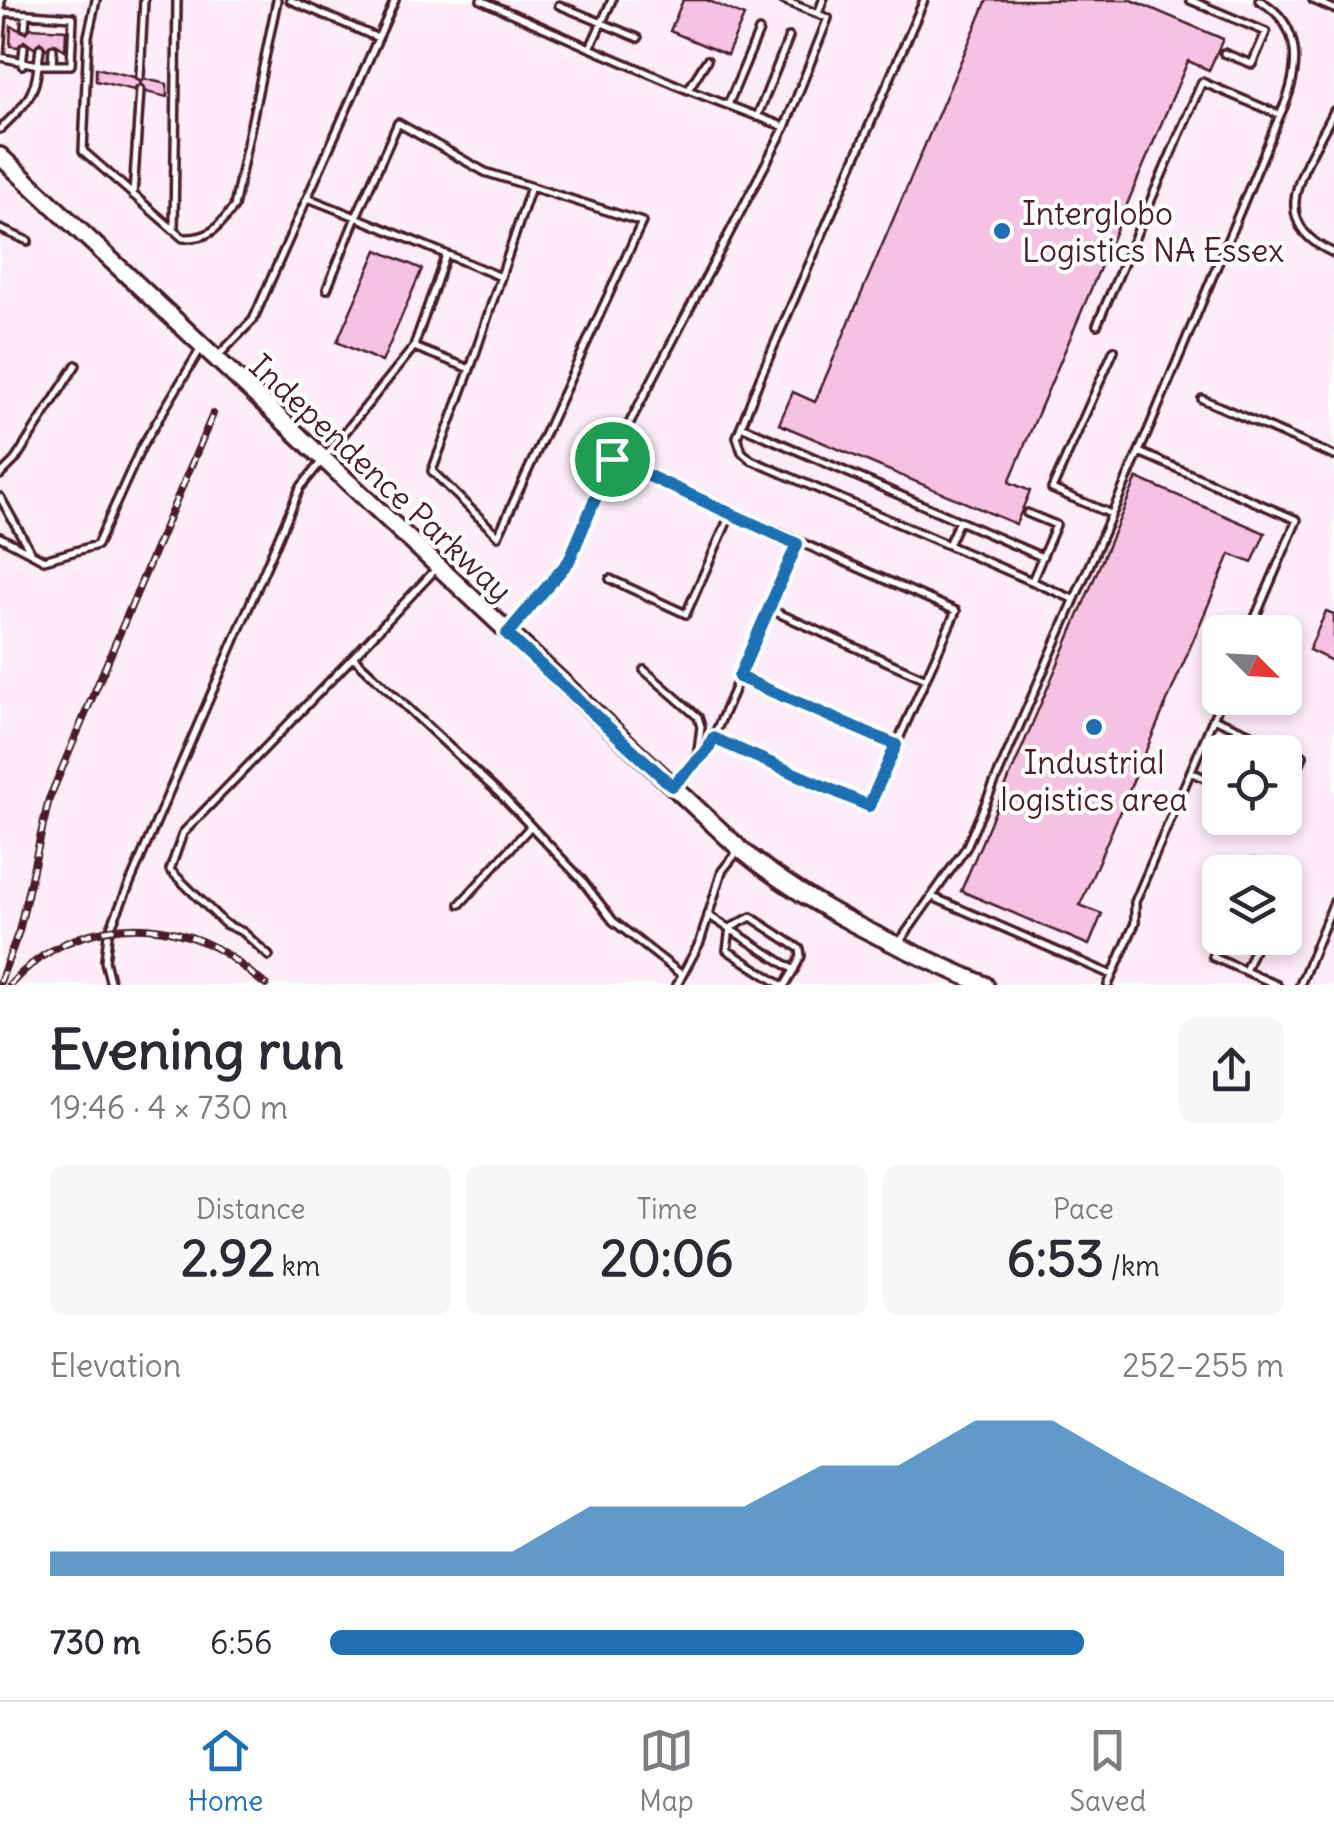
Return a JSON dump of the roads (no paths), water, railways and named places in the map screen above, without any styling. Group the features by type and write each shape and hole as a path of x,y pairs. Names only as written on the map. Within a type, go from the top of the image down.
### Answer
{"main road":[{"name":"Independence Parkway","path":"0,156 740,849 814,903 896,946 985,985"}],"lane":[{"path":"1,0 0,56 22,64 72,65 72,17 2,12"},
{"path":"96,0 88,36 83,151 183,238 204,238 216,231 234,207 278,0"},
{"path":"140,76 144,0"},
{"path":"174,230 177,0"},
{"path":"290,0 378,38"},
{"path":"215,360 253,320 395,0"},
{"path":"482,0 785,128"},
{"path":"590,48 612,0"},
{"path":"507,634 569,561 612,459 785,128 828,18 783,0"},
{"path":"818,14 823,0"},
{"path":"924,0 741,426 738,445 751,460 1073,599"},
{"path":"1190,0 1266,32 1252,64 1224,53"},
{"path":"896,946 966,848 1139,452 1280,115 1296,72 1296,52 1282,20 1259,0"},
{"path":"1313,0 1334,9"},
{"path":"559,5 638,38"},
{"path":"25,28 26,14"},
{"path":"41,28 42,15"},
{"path":"55,30 56,16"},
{"path":"728,105 759,30"},
{"path":"757,116 789,37"},
{"path":"22,64 24,48"},
{"path":"0,129 27,104 36,87 40,48"},
{"path":"52,65 54,50"},
{"path":"688,90 707,60"},
{"path":"1097,326 1202,82 1280,115"},
{"path":"134,195 140,90"},
{"path":"1334,111 1304,173 1294,211 1294,221 1302,234 1334,253"},
{"path":"327,289 398,123 484,172 531,186 642,222 498,536 432,471 531,186"},
{"path":"308,198 500,277"},
{"path":"0,229 28,241"},
{"path":"111,985 105,960 110,929 300,488 414,347 446,254"},
{"path":"414,347 470,369"},
{"path":"0,536 44,560 97,545 142,448 202,348"},
{"path":"1111,514 1052,489 1114,350"},
{"path":"0,475 16,460 76,364"},
{"path":"1202,400 1334,456"},
{"path":"741,426 1042,557"},
{"path":"1139,452 1297,520 1256,615"},
{"path":"612,459 956,611 869,806 713,738"},
{"path":"0,497 31,553"},
{"path":"1027,513 1056,526 1032,581"},
{"path":"610,579 686,614 731,514"},
{"path":"948,545 959,520"},
{"path":"672,786 713,738 797,544"},
{"path":"269,956 243,932 225,924 170,870 174,852 183,833 437,568"},
{"path":"768,610 926,679"},
{"path":"353,657 530,827 581,879 613,920 682,976"},
{"path":"644,670 698,717 701,726 696,762"},
{"path":"739,677 896,745"},
{"path":"1108,985 1135,922 1135,902 1214,715"},
{"path":"1213,718 1253,735"},
{"path":"1190,772 1202,777"},
{"path":"460,904 530,827"},
{"path":"677,985 700,942 722,872 740,849"},
{"path":"933,897 1112,975"},
{"path":"1300,985 1334,902"},
{"path":"708,914 794,970"},
{"path":"751,918 797,947 802,956 783,985 727,950 730,928 751,918"},
{"path":"1215,955 1214,958 1277,985"},
{"path":"1245,971 1252,955"}],"railway":[{"path":"0,982 19,931 49,799 213,414"},
{"path":"10,985 54,949 106,930 134,928 162,930 216,948 266,985"}],"place":[{"name":"Interglobo Logistics NA Essex","path":"1002,231"},
{"name":"Industrial logistics area","path":"1094,727"}]}
